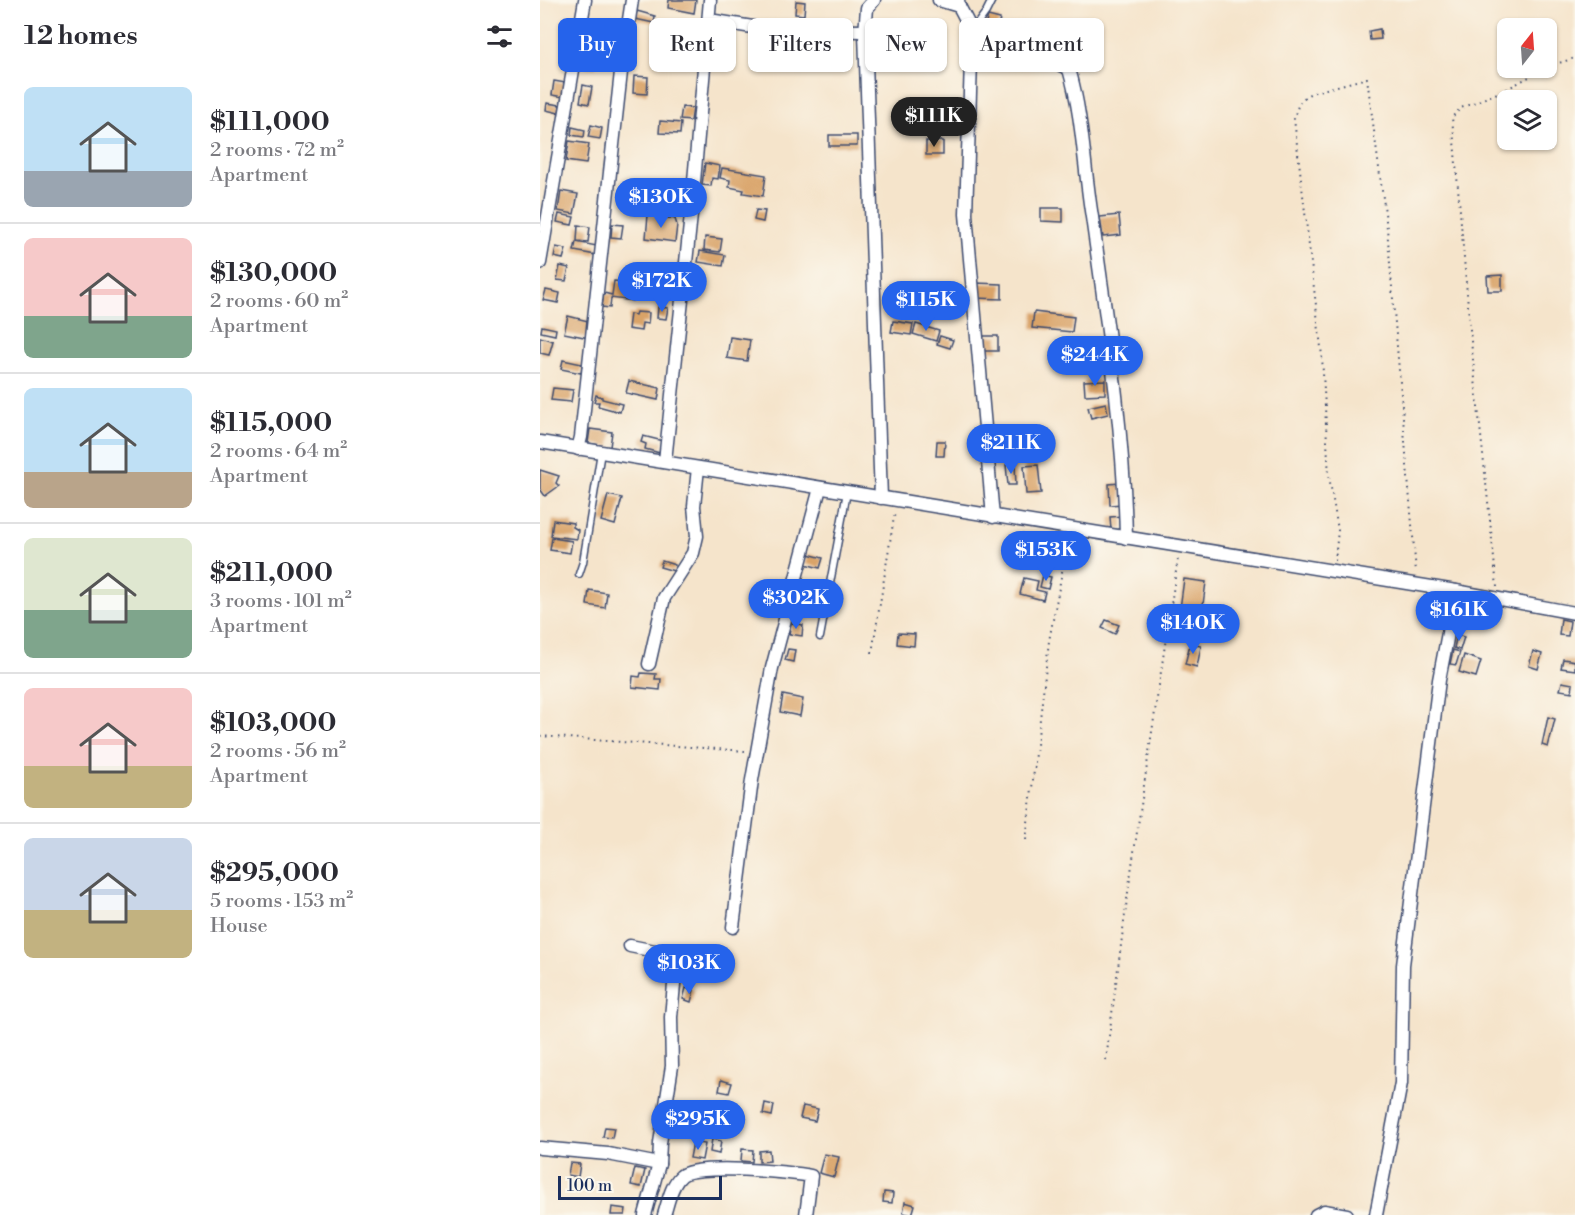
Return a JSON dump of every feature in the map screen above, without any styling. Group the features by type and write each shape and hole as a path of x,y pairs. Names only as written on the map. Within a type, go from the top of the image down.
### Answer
{"street":[{"path":"540,262 585,0"},
{"path":"578,449 621,72 632,0"},
{"path":"709,18 710,0"},
{"path":"866,18 867,8 874,0"},
{"path":"939,0 958,3 966,18"},
{"path":"736,24 765,29 861,31 865,33"},
{"path":"665,461 704,72"},
{"path":"866,72 881,498"},
{"path":"970,72 966,214 993,517"},
{"path":"1070,72 1077,96 1088,195 1121,432 1126,538"},
{"path":"540,442 1332,573 1456,591 1575,613"},
{"path":"649,664 664,598 693,553 697,536 694,506 698,468"},
{"path":"733,927 757,751 772,668 820,488"},
{"path":"1376,1215 1401,1083 1404,954 1439,680 1456,591"},
{"path":"630,946 673,957 676,963 671,1017 672,1066 659,1164 645,1215"},
{"path":"540,1148 608,1154 659,1164"},
{"path":"664,1215 670,1196 681,1176 688,1172 702,1170 790,1172 811,1176 806,1215"},
{"path":"1316,1215 1324,1211 1347,1215"}],"lane":[{"path":"982,18 992,0"},
{"path":"579,574 583,562 601,452"},
{"path":"820,637 847,492"}],"path":[{"path":"1498,599 1471,341 1452,117 1461,108 1507,89 1549,66 1575,58"},
{"path":"1332,573 1336,558 1338,530 1329,476 1316,295 1310,264 1302,171 1294,119 1297,107 1303,98 1311,93 1367,78 1387,228 1417,585"},
{"path":"872,653 897,501"},
{"path":"1026,840 1049,641 1070,529"},
{"path":"1106,1060 1127,899 1180,547"},
{"path":"540,736 757,751"}],"building":[{"path":"669,0 696,0 694,13 668,8"},
{"path":"796,1 805,2 804,15 795,14"},
{"path":"637,11 655,16 655,18 649,18 649,22 635,18"},
{"path":"1380,29 1381,39 1370,40 1369,31"},
{"path":"634,76 648,77 647,94 633,93"},
{"path":"554,81 566,83 563,97 552,95"},
{"path":"583,85 592,87 589,104 580,102"},
{"path":"547,103 560,105 559,113 546,110"},
{"path":"682,107 693,108 691,121 680,120"},
{"path":"660,121 681,123 680,134 659,133"},
{"path":"591,125 602,128 600,139 588,137"},
{"path":"572,127 585,130 584,137 571,135"},
{"path":"829,135 857,135 857,146 829,146"},
{"path":"569,141 589,144 586,164 566,161"},
{"path":"926,141 943,141 943,155 926,155"},
{"path":"705,163 720,166 718,179 712,178 711,186 702,185"},
{"path":"722,168 766,175 763,196 743,193 744,190 729,187 730,180 720,178"},
{"path":"561,191 578,194 574,214 558,211"},
{"path":"1041,208 1063,208 1063,222 1041,221"},
{"path":"756,210 765,211 763,222 754,220"},
{"path":"559,214 574,217 572,225 557,222"},
{"path":"648,215 675,219 677,225 675,242 646,238"},
{"path":"1119,215 1121,235 1103,237 1100,217"},
{"path":"612,224 623,225 621,238 611,237"},
{"path":"578,225 590,227 588,242 577,241"},
{"path":"705,237 722,239 720,252 704,250"},
{"path":"576,242 597,246 596,255 574,251"},
{"path":"556,247 566,249 563,259 554,257"},
{"path":"700,251 725,255 723,266 698,262"},
{"path":"560,266 569,268 566,281 557,280"},
{"path":"1502,275 1502,291 1488,291 1487,276"},
{"path":"614,281 635,283 633,301 611,298 610,308 602,307 604,293 612,295"},
{"path":"975,283 1002,284 1002,299 975,298"},
{"path":"546,290 560,293 558,303 543,300"},
{"path":"658,307 668,308 666,319 657,318"},
{"path":"636,312 649,313 648,324 642,323 641,331 628,329 630,314 635,315"},
{"path":"1034,312 1074,317 1072,332 1032,328"},
{"path":"568,316 592,322 589,338 564,333"},
{"path":"893,321 913,324 911,335 891,332"},
{"path":"916,324 939,331 936,341 913,334"},
{"path":"542,326 556,329 555,335 541,332"},
{"path":"940,336 953,340 950,348 937,344"},
{"path":"982,336 998,336 998,351 982,351"},
{"path":"540,337 553,341 549,355 540,353"},
{"path":"730,337 750,340 747,361 727,358"},
{"path":"563,360 582,364 581,373 561,369"},
{"path":"1105,380 1105,394 1085,395 1084,381"},
{"path":"629,381 660,388 658,400 626,393"},
{"path":"553,388 573,390 571,402 551,400"},
{"path":"596,395 602,399 622,404 620,412 598,406 599,402 594,402"},
{"path":"1106,403 1108,414 1091,418 1088,407"},
{"path":"590,429 612,432 610,447 588,443"},
{"path":"997,433 1014,433 1014,448 997,448"},
{"path":"643,436 663,441 660,453 645,449 646,444 641,442"},
{"path":"937,441 945,441 944,456 936,456"},
{"path":"1015,464 1016,485 1008,485 1006,465"},
{"path":"1038,465 1041,493 1026,494 1024,466"},
{"path":"540,470 559,476 556,483 559,486 545,496 540,489"},
{"path":"1120,483 1122,504 1110,505 1109,484"},
{"path":"608,495 622,498 615,525 601,521"},
{"path":"1123,516 1123,529 1111,530 1110,517"},
{"path":"553,520 573,523 573,527 578,530 577,539 551,536"},
{"path":"1020,534 1032,536 1027,559 1015,556"},
{"path":"552,538 572,541 570,553 550,550"},
{"path":"808,554 823,558 820,568 805,564"},
{"path":"662,561 675,565 674,571 660,567"},
{"path":"1043,575 1051,577 1048,589 1040,587"},
{"path":"1024,578 1038,581 1036,590 1045,592 1043,600 1020,594"},
{"path":"1184,579 1206,582 1199,634 1177,631"},
{"path":"589,590 607,593 605,608 587,605"},
{"path":"1561,619 1570,621 1568,636 1559,635"},
{"path":"1106,620 1119,625 1115,634 1102,628"},
{"path":"791,623 803,625 802,636 789,634"},
{"path":"898,633 915,634 914,646 897,644"},
{"path":"1457,635 1464,637 1460,650 1454,648"},
{"path":"1190,644 1201,646 1197,667 1185,664"},
{"path":"788,649 795,650 793,662 785,660"},
{"path":"1453,650 1460,652 1456,665 1450,664"},
{"path":"1533,651 1542,654 1538,669 1529,666"},
{"path":"1464,655 1481,661 1476,677 1459,672"},
{"path":"1563,659 1575,661 1575,670 1561,668"},
{"path":"641,673 656,674 655,679 661,679 660,690 632,687 633,676 640,677"},
{"path":"1562,682 1573,684 1572,692 1560,690"},
{"path":"783,695 803,699 800,716 780,712"},
{"path":"1548,717 1555,719 1548,747 1542,745"},
{"path":"686,988 694,990 691,1002 683,999"},
{"path":"721,1080 732,1083 729,1093 719,1091"},
{"path":"765,1103 774,1105 772,1116 763,1114"},
{"path":"803,1106 818,1109 815,1121 800,1118"},
{"path":"605,1127 614,1128 612,1138 603,1137"},
{"path":"712,1139 721,1141 719,1154 710,1152"},
{"path":"693,1142 705,1144 702,1160 690,1158"},
{"path":"742,1149 753,1150 752,1162 741,1161"},
{"path":"769,1150 770,1161 759,1162 759,1151"},
{"path":"824,1154 839,1157 834,1177 819,1173"},
{"path":"570,1163 580,1164 578,1177 568,1175"},
{"path":"635,1168 645,1170 641,1187 631,1185"},
{"path":"884,1192 893,1193 892,1203 883,1202"},
{"path":"905,1202 915,1205 912,1215 903,1213"},
{"path":"612,1207 626,1209 625,1215 611,1215"}]}
